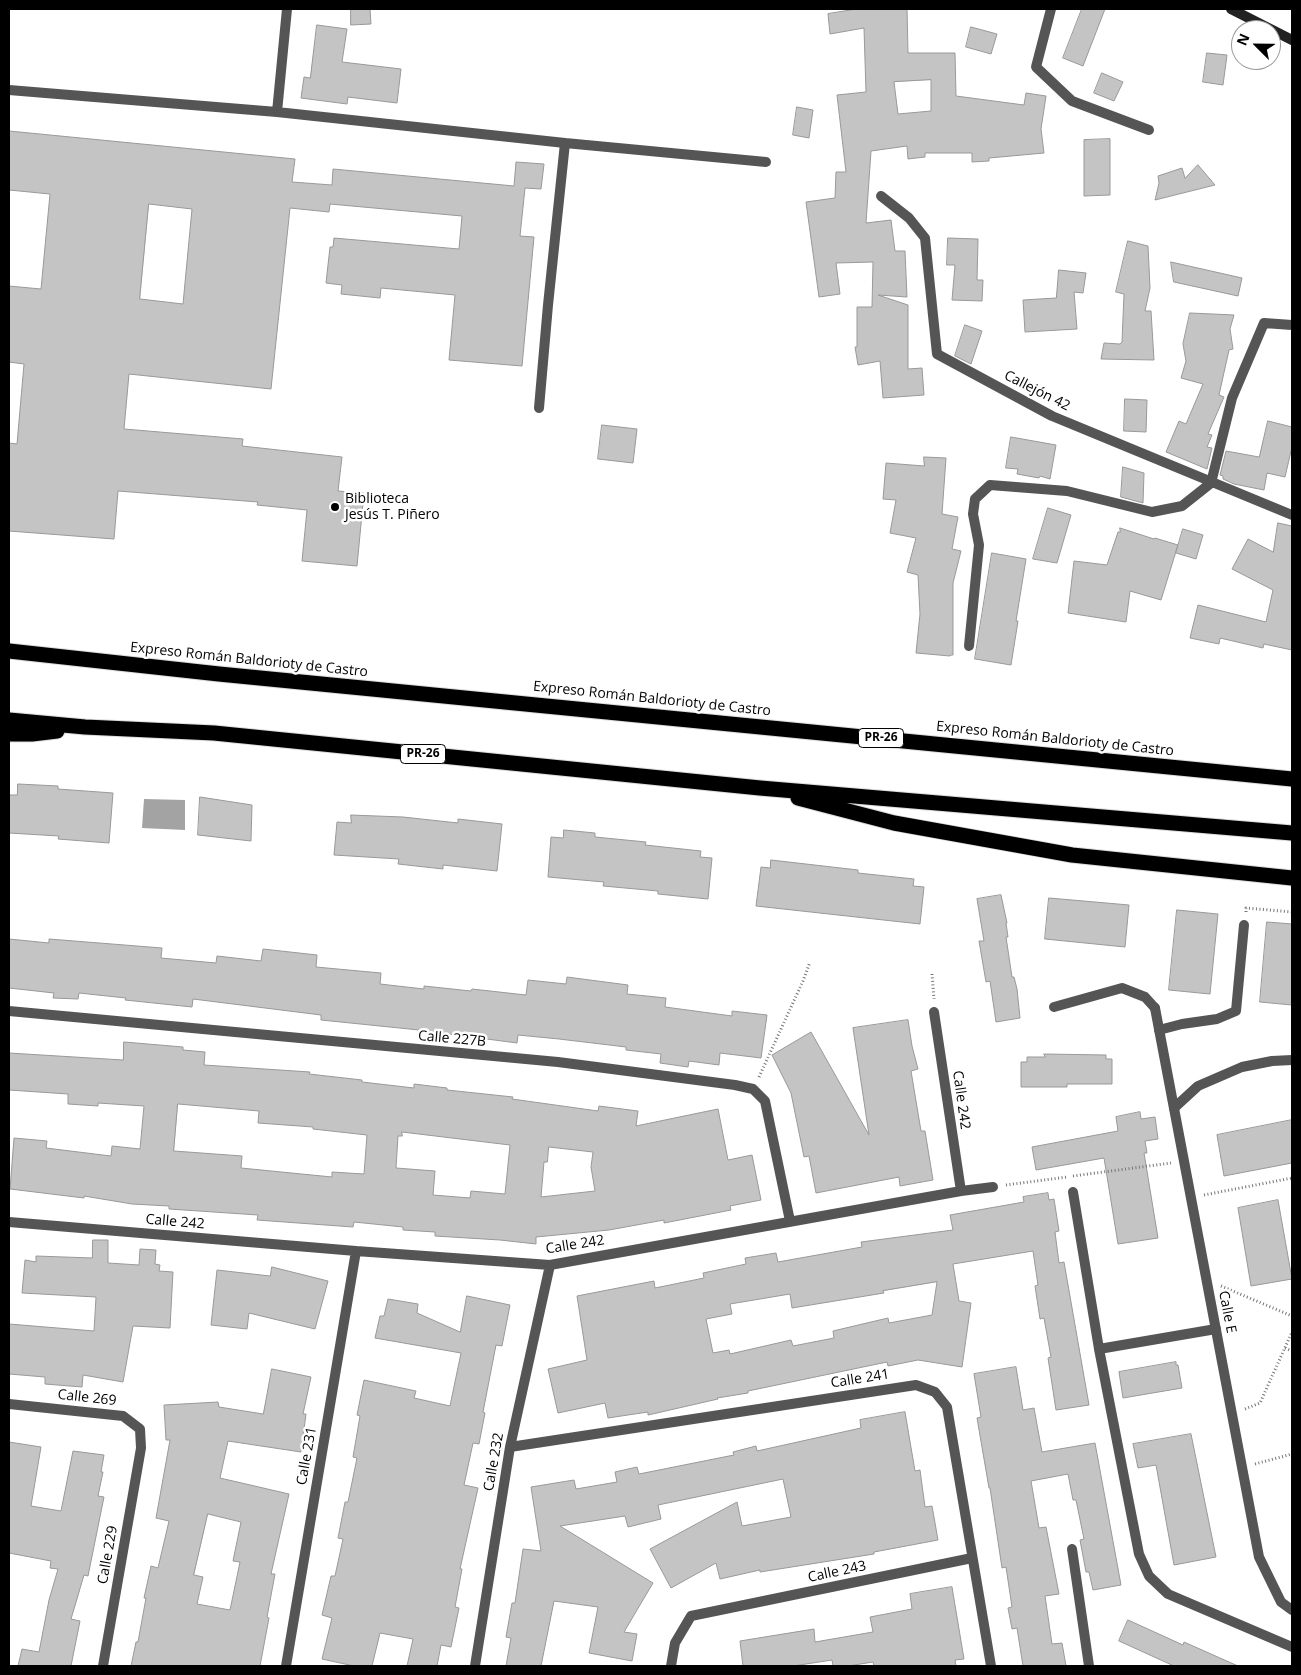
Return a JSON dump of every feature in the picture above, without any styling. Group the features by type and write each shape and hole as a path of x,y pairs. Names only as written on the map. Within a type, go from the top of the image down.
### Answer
{"highway":[{"name":"Expreso Román Baldorioty de Castro","path":"9,651 219,674 1292,779"},
{"name":"PR-26","path":"9,720 85,727 214,733 760,788 1292,833"},
{"path":"9,734 32,734 85,727"},
{"path":"760,788 894,824 1072,855 1292,878"}],"street":[{"path":"277,112 287,9"},
{"path":"1051,9 1036,67 1072,101 1149,130"},
{"path":"1231,9 1245,12 1292,40"},
{"path":"9,90 277,112 766,162"},
{"path":"539,408 566,143"},
{"name":"Callejón 42","path":"881,196 909,218 924,238 937,354 1052,416 1292,515"},
{"path":"969,646 979,545 974,514 975,499 990,485 1067,491 1152,512 1182,506 1211,483 1232,398 1264,323 1292,325"},
{"path":"1159,1030 1182,1024 1217,1019 1236,1010 1244,925"},
{"name":"Calle E","path":"1054,1007 1122,988 1145,997 1155,1008 1259,1557 1281,1602 1292,1610"},
{"name":"Calle 227B","path":"9,1011 558,1062 736,1085 753,1089"},
{"name":"Calle 242","path":"9,1222 550,1265 961,1191 934,1012"},
{"path":"1174,1108 1198,1086 1242,1067 1272,1061 1292,1060"},
{"path":"753,1089 764,1101 790,1221"},
{"path":"961,1191 993,1187"},
{"path":"1073,1192 1100,1349 1139,1554 1149,1576 1168,1594 1292,1646"},
{"name":"Calle 231","path":"286,1666 356,1251"},
{"name":"Calle 232","path":"475,1666 510,1447 550,1265"},
{"path":"1100,1349 1216,1329"},
{"name":"Calle 241","path":"510,1447 916,1385 934,1392 947,1407 991,1666"},
{"name":"Calle 269","path":"9,1404 123,1416 140,1429 141,1448"},
{"name":"Calle 229","path":"103,1666 141,1448"},
{"path":"1072,1549 1089,1666"},
{"name":"Calle 243","path":"671,1666 675,1643 691,1616 972,1558"}],"path":[{"path":"1244,925 1246,908 1292,912"},
{"path":"753,1089 810,962"},
{"path":"932,974 934,1012"},
{"path":"993,1187 1184,1161"},
{"path":"1191,1197 1292,1178"},
{"path":"1208,1288 1223,1286 1292,1316"},
{"path":"1232,1413 1260,1403 1292,1332"},
{"path":"1285,1348 1292,1351"},
{"path":"1242,1467 1292,1454"}],"shaded area":[{"path":"144,799 185,800 185,830 142,828"}],"building":[{"path":"351,9 370,9 371,24 351,25"},
{"path":"857,9 907,9 908,53 955,53 956,96 1024,105 1026,93 1046,96 1041,129 1044,153 989,158 989,161 972,162 972,153 925,153 925,157 908,159 907,146 871,151 866,223 891,220 895,251 905,251 907,297 878,295 908,305 908,369 922,368 924,395 883,398 880,361 858,365 855,347 857,347 857,307 872,307 873,262 836,263 840,294 819,297 806,202 835,198 836,172 846,172 837,95 866,92 864,28 830,34 828,14","holes":["931,80 931,111 898,114 894,82"]},
{"path":"1082,9 1105,9 1083,66 1063,58"},
{"path":"317,25 347,29 342,62 401,69 397,103 348,97 347,104 301,98 304,77 310,78"},
{"path":"971,27 997,34 991,54 966,47"},
{"path":"1207,53 1227,55 1223,85 1203,82"},
{"path":"1102,73 1123,82 1114,101 1094,93"},
{"path":"797,107 813,110 809,138 793,135"},
{"path":"9,131 295,159 292,182 332,185 333,169 514,186 516,162 544,164 541,189 525,188 520,236 534,237 522,366 449,360 455,295 381,288 380,298 341,294 342,285 326,283 330,247 333,247 334,238 459,249 462,216 330,204 329,212 290,208 271,389 129,374 124,429 243,439 242,446 342,457 338,491 364,493 357,566 302,561 307,510 257,505 258,502 118,491 114,539 9,531 9,443 17,444 24,364 9,362 9,286 41,289 50,194 9,190","holes":["149,204 192,209 183,304 140,299"]},
{"path":"1110,139 1110,195 1084,196 1084,140"},
{"path":"1198,165 1215,185 1155,200 1159,183 1158,176 1182,168 1185,178"},
{"path":"948,238 978,239 977,280 983,280 982,301 952,300 955,265 947,265"},
{"path":"1128,241 1148,246 1150,288 1145,311 1151,311 1154,360 1101,359 1104,343 1120,344 1122,342 1124,294 1116,292"},
{"path":"1171,262 1242,278 1238,296 1174,282"},
{"path":"1059,270 1086,273 1083,293 1074,292 1077,329 1025,332 1023,300 1056,298"},
{"path":"1190,313 1234,315 1230,329 1233,349 1229,350 1219,395 1224,397 1208,434 1212,435 1207,447 1212,448 1207,469 1166,452 1179,421 1186,424 1203,384 1181,378 1186,361 1183,344"},
{"path":"965,325 982,331 971,364 955,356"},
{"path":"1125,399 1147,400 1146,432 1124,431"},
{"path":"1268,421 1292,427 1292,447 1285,477 1267,473 1264,490 1234,484 1223,479 1223,476 1220,475 1226,451 1259,457"},
{"path":"602,425 637,429 633,463 598,459"},
{"path":"1011,437 1056,445 1050,479 1017,474 1018,469 1006,468"},
{"path":"924,457 946,458 942,514 958,517 952,549 961,551 953,583 953,655 950,656 916,653 920,614 918,575 907,572 916,538 890,533 896,500 883,499 886,463 924,466"},
{"path":"1123,467 1144,473 1143,503 1121,497"},
{"path":"1048,508 1071,515 1057,563 1033,559"},
{"path":"1278,523 1292,526 1292,650 1264,644 1263,648 1220,638 1219,644 1190,638 1198,605 1266,622 1273,590 1232,569 1248,539 1273,552"},
{"path":"1120,528 1178,545 1161,600 1130,591 1126,622 1068,613 1074,561 1107,565"},
{"path":"1183,529 1203,535 1196,559 1176,553"},
{"path":"992,553 1026,559 1011,665 975,659"},
{"path":"18,784 58,786 58,789 113,793 109,843 58,839 59,836 9,833 9,795 17,795"},
{"path":"200,797 252,805 251,841 198,835"},
{"path":"351,815 403,817 458,823 458,819 502,824 497,871 443,865 443,869 398,864 399,859 334,855 337,822 351,823"},
{"path":"564,830 595,833 595,837 646,842 645,845 701,851 700,857 712,858 708,899 658,894 658,891 603,886 604,882 548,877 551,837 563,838"},
{"path":"771,860 858,870 858,873 914,879 913,886 924,887 920,924 756,906 761,867 770,868"},
{"path":"1001,895 1007,923 1008,937 1006,937 1012,977 1014,977 1017,989 1020,1018 996,1022 990,981 986,982 979,941 984,941 977,899"},
{"path":"1049,898 1129,905 1125,947 1045,939"},
{"path":"1177,910 1218,914 1210,994 1169,990"},
{"path":"1267,922 1292,924 1292,1005 1260,1002"},
{"path":"9,939 49,943 49,939 162,948 161,958 216,963 217,956 261,961 263,949 317,955 316,967 381,973 380,984 424,989 424,986 526,995 528,980 566,984 567,977 628,985 627,994 666,998 665,1007 732,1016 732,1011 767,1015 761,1058 720,1053 719,1065 689,1061 688,1067 660,1063 661,1054 626,1050 626,1047 518,1035 517,1043 321,1020 321,1015 193,999 192,1007 79,993 78,999 53,998 54,993 9,988"},
{"path":"908,1020 918,1069 911,1071 921,1131 925,1131 933,1180 900,1186 899,1177 816,1193 809,1156 804,1157 791,1093 772,1055 811,1032 869,1135 853,1028"},
{"path":"124,1042 183,1047 183,1050 205,1052 204,1065 310,1072 309,1074 414,1088 414,1084 447,1088 447,1090 513,1097 512,1099 598,1111 599,1106 638,1111 636,1126 718,1109 728,1160 752,1155 761,1200 730,1206 731,1210 664,1223 664,1220 609,1230 536,1237 536,1244 435,1236 435,1232 403,1230 403,1227 354,1222 353,1227 257,1220 258,1215 169,1209 169,1206 132,1204 84,1196 84,1198 10,1189 14,1138 47,1141 46,1148 111,1156 112,1146 140,1149 144,1106 98,1103 98,1106 68,1104 68,1094 9,1090 9,1053 123,1060","holes":["178,1104 259,1111 258,1123 313,1127 313,1129 367,1135 364,1174 332,1172 332,1177 241,1168 242,1156 174,1151","402,1132 510,1145 505,1194 471,1191 470,1198 433,1195 435,1171 396,1168 398,1136 402,1136","549,1147 593,1152 591,1167 595,1191 541,1197 544,1162 547,1162"]},
{"path":"1044,1054 1106,1055 1106,1059 1112,1059 1112,1084 1067,1084 1067,1087 1021,1087 1021,1062 1027,1062 1027,1057 1045,1057"},
{"path":"1140,1112 1141,1119 1155,1117 1158,1139 1145,1141 1147,1153 1144,1153 1158,1238 1118,1244 1104,1158 1036,1170 1032,1147 1118,1131 1116,1117"},
{"path":"1292,1120 1292,1163 1224,1176 1217,1135"},
{"path":"1048,1193 1049,1200 1054,1199 1059,1231 1055,1232 1059,1263 1064,1262 1089,1405 1056,1410 1048,1358 1051,1357 1044,1318 1040,1319 1035,1286 1038,1285 1033,1251 953,1264 959,1301 971,1303 962,1367 918,1360 888,1366 887,1362 748,1391 748,1393 717,1398 648,1415 648,1412 608,1418 605,1403 558,1413 548,1369 587,1360 577,1296 654,1281 655,1288 704,1278 703,1273 746,1264 745,1258 776,1253 778,1262 862,1247 861,1242 953,1230 950,1215 1024,1202 1023,1197","holes":["937,1282 932,1315 889,1323 888,1318 833,1331 834,1338 793,1346 791,1340 730,1354 729,1350 713,1353 706,1319 732,1314 730,1304 790,1294 792,1308"]},
{"path":"1278,1200 1292,1279 1251,1286 1238,1208"},
{"path":"93,1240 108,1240 108,1263 139,1265 140,1249 156,1250 155,1264 160,1265 159,1271 173,1272 170,1328 133,1326 123,1382 83,1375 82,1387 45,1384 45,1377 9,1374 9,1324 94,1331 96,1297 22,1293 25,1260 36,1262 36,1256 92,1258"},
{"path":"272,1267 328,1281 315,1329 249,1313 247,1329 211,1325 217,1270 270,1276"},
{"path":"467,1296 510,1305 502,1346 496,1345 479,1444 473,1443 464,1485 478,1488 460,1569 462,1569 455,1607 459,1608 451,1647 441,1645 437,1666 407,1666 413,1639 380,1633 372,1666 354,1666 322,1659 332,1618 322,1615 331,1576 335,1576 343,1539 338,1538 345,1502 348,1502 357,1458 353,1457 360,1416 357,1415 364,1380 416,1391 414,1398 450,1406 461,1353 375,1338 380,1316 384,1316 388,1299 418,1304 417,1313 460,1332"},
{"path":"1176,1362 1182,1388 1123,1398 1119,1372"},
{"path":"1016,1367 1023,1410 1034,1408 1042,1452 1095,1443 1121,1585 1093,1590 1089,1572 1086,1572 1080,1540 1084,1539 1076,1500 1073,1500 1068,1474 1031,1481 1039,1528 1046,1527 1059,1594 1045,1596 1052,1644 1062,1643 1066,1666 1023,1666 1017,1628 1012,1629 1008,1608 1012,1607 1006,1567 1002,1568 977,1418 981,1417 974,1374"},
{"path":"272,1369 311,1377 303,1414 306,1414 301,1452 228,1441 220,1478 289,1494 271,1574 275,1574 260,1666 131,1666 136,1642 138,1642 146,1598 144,1598 151,1566 158,1568 169,1521 156,1518 170,1440 166,1440 164,1405 218,1402 219,1407 263,1414","holes":["208,1514 241,1522 233,1561 240,1562 230,1610 197,1604 203,1577 194,1575"]},
{"path":"905,1412 915,1471 920,1470 925,1507 932,1506 938,1540 874,1552 874,1554 760,1572 760,1570 720,1579 716,1563 671,1588 650,1549 737,1502 742,1526 791,1517 783,1479 658,1505 661,1519 628,1527 625,1516 560,1526 653,1583 624,1632 637,1634 632,1661 589,1653 598,1607 554,1601 541,1666 506,1666 511,1638 506,1637 512,1603 515,1603 523,1549 541,1551 531,1487 574,1480 576,1489 617,1482 615,1472 637,1467 639,1474 734,1455 733,1452 756,1446 757,1451 861,1428 860,1420"},
{"path":"1191,1434 1216,1557 1174,1565 1156,1465 1138,1468 1133,1444"},
{"path":"9,1442 41,1447 31,1506 61,1511 73,1451 104,1455 98,1496 104,1497 88,1576 84,1575 71,1619 80,1621 71,1666 18,1666 22,1649 39,1652 49,1600 58,1569 50,1568 51,1561 9,1553"},
{"path":"952,1587 964,1659 955,1660 956,1666 874,1666 873,1662 833,1666 832,1660 793,1666 743,1666 740,1641 814,1629 815,1642 873,1632 870,1617 912,1609 910,1594"},
{"path":"1128,1620 1183,1645 1184,1642 1238,1666 1174,1666 1119,1641"}],"place":[{"name":"Biblioteca Jesús T. Piñero","path":"335,507"}]}
